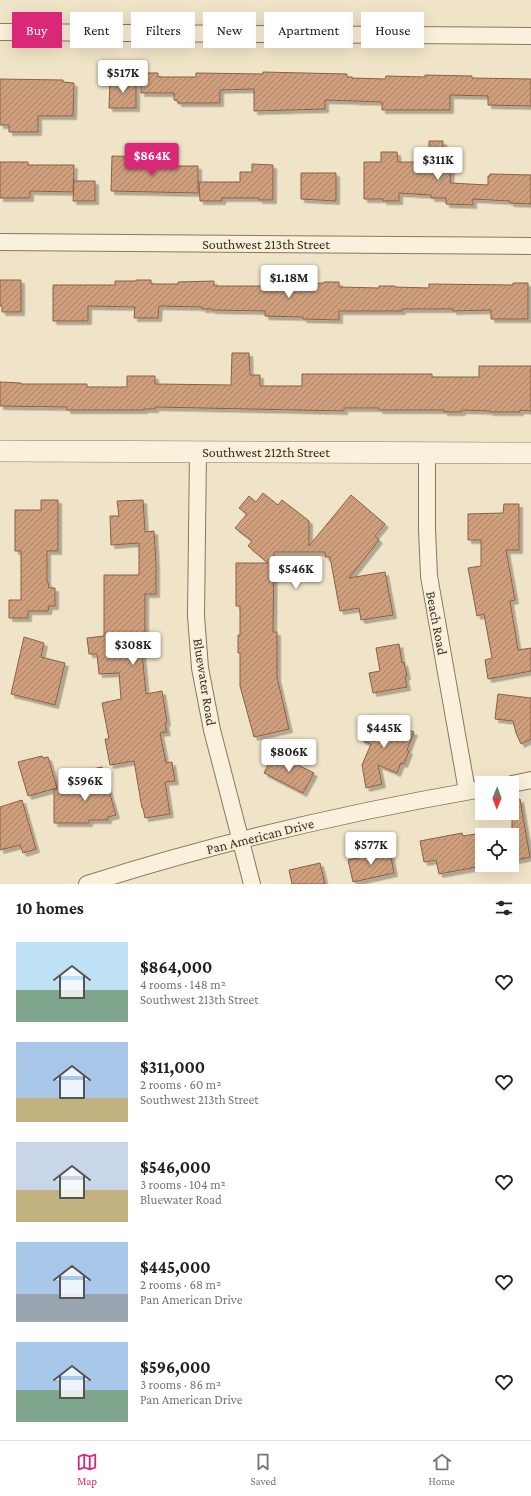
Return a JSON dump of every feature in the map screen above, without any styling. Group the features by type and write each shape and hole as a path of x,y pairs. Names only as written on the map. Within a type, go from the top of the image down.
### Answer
{"street":[{"path":"0,32 531,36"},
{"name":"Southwest 213th Street","path":"0,242 531,246"},
{"name":"Southwest 212th Street","path":"0,451 427,452 531,454"},
{"name":"Bluewater Road","path":"198,452 196,616 200,668 212,730 252,884"},
{"name":"Beach Road","path":"427,452 427,528 429,576 474,790"},
{"path":"519,783 531,780"},
{"name":"Pan American Drive","path":"87,884 241,840 401,804 474,790"}],"building":[{"path":"263,72 347,74 347,77 352,78 385,79 386,76 425,77 425,75 472,76 472,78 531,79 531,106 488,105 488,96 450,95 450,110 382,110 382,102 325,100 325,109 254,111 254,89 220,90 220,103 178,103 178,101 174,100 174,93 141,93 141,73 158,73 158,77 196,77 196,73 263,74"},
{"path":"0,79 63,80 63,82 74,83 73,116 38,116 38,132 9,132 9,125 0,125"},
{"path":"110,80 136,80 136,108 109,108"},
{"path":"429,141 443,141 443,152 448,152 447,168 451,169 450,183 488,185 488,176 490,176 490,174 531,175 531,204 473,199 473,205 446,204 446,198 431,198 431,195 399,193 399,201 364,199 364,162 381,162 381,152 397,152 398,162 425,162 425,159 429,159"},
{"path":"112,156 148,157 148,166 198,166 198,193 111,191"},
{"path":"0,162 28,162 28,165 74,165 73,192 30,191 30,198 0,198"},
{"path":"252,164 273,165 273,200 259,200 259,198 222,198 222,201 200,201 199,182 240,182 240,172 252,172"},
{"path":"301,173 336,173 336,201 301,199"},
{"path":"74,181 95,181 95,201 73,201"},
{"path":"0,280 21,280 21,312 2,312 2,306 0,306"},
{"path":"151,280 151,284 178,284 178,282 214,281 214,286 262,286 262,284 339,282 339,287 379,288 379,286 395,286 429,288 429,284 513,285 513,283 528,283 528,319 491,319 491,310 453,311 453,309 402,309 402,311 339,311 339,320 303,319 303,317 265,316 265,311 212,310 202,309 202,307 159,306 158,318 134,318 135,307 88,306 88,321 53,321 53,285 115,285 115,281"},
{"path":"232,353 249,353 250,375 260,375 260,386 302,386 302,374 432,374 432,377 479,377 479,366 531,366 531,411 520,410 520,412 490,412 462,410 462,412 444,412 444,410 379,410 379,408 344,408 344,411 155,407 155,409 144,410 67,410 67,407 0,406 0,382 21,384 87,384 87,387 127,387 127,376 155,376 155,384 231,385"},
{"path":"263,493 278,505 282,500 309,521 309,546 351,495 385,524 375,536 379,540 349,578 385,572 393,615 361,620 359,608 340,611 330,557 325,557 325,552 274,552 273,632 277,632 277,677 289,729 254,737 240,686 240,653 238,653 238,635 240,635 240,606 236,606 236,563 268,563 248,546 252,541 235,528 247,514 239,508 249,496 256,502"},
{"path":"41,500 58,500 58,551 47,551 47,582 49,588 55,588 55,606 49,606 48,611 28,611 28,618 9,618 9,600 21,600 21,551 15,551 15,510 41,510"},
{"path":"143,500 145,532 154,531 156,563 156,594 145,594 145,635 152,635 154,652 142,653 146,694 162,691 167,722 165,723 167,732 160,733 166,763 172,762 175,781 165,782 170,814 145,818 134,761 110,765 105,739 109,739 102,703 121,699 119,673 99,674 97,654 89,654 87,638 104,636 104,575 139,575 139,543 111,545 110,516 119,516 117,501"},
{"path":"504,504 519,504 519,550 506,550 515,600 510,601 518,650 531,648 531,671 488,679 485,660 492,658 484,614 477,616 468,568 481,566 481,540 468,540 468,514 503,513"},
{"path":"24,637 44,643 41,657 65,663 55,705 11,694"},
{"path":"399,644 402,663 404,662 407,676 405,677 407,687 373,693 369,673 380,671 376,648"},
{"path":"498,694 531,698 531,739 521,744 513,721 495,719"},
{"path":"371,715 414,732 407,750 409,751 404,764 401,763 397,773 378,765 382,784 366,788 362,765 371,744 361,740"},
{"path":"274,753 314,773 303,793 264,773"},
{"path":"42,756 43,758 48,757 57,788 28,796 18,762"},
{"path":"102,767 116,815 108,817 108,820 89,820 89,823 54,823 54,789 92,790 87,770"},
{"path":"519,799 530,857 519,859 519,828 512,828 512,820 519,820"},
{"path":"22,800 36,849 23,853 20,845 0,850 0,807"},
{"path":"462,833 463,836 475,834 475,867 439,874 436,860 424,862 420,841"},
{"path":"390,851 394,873 353,882 348,860"},
{"path":"320,863 325,884 292,884 289,870"}]}
